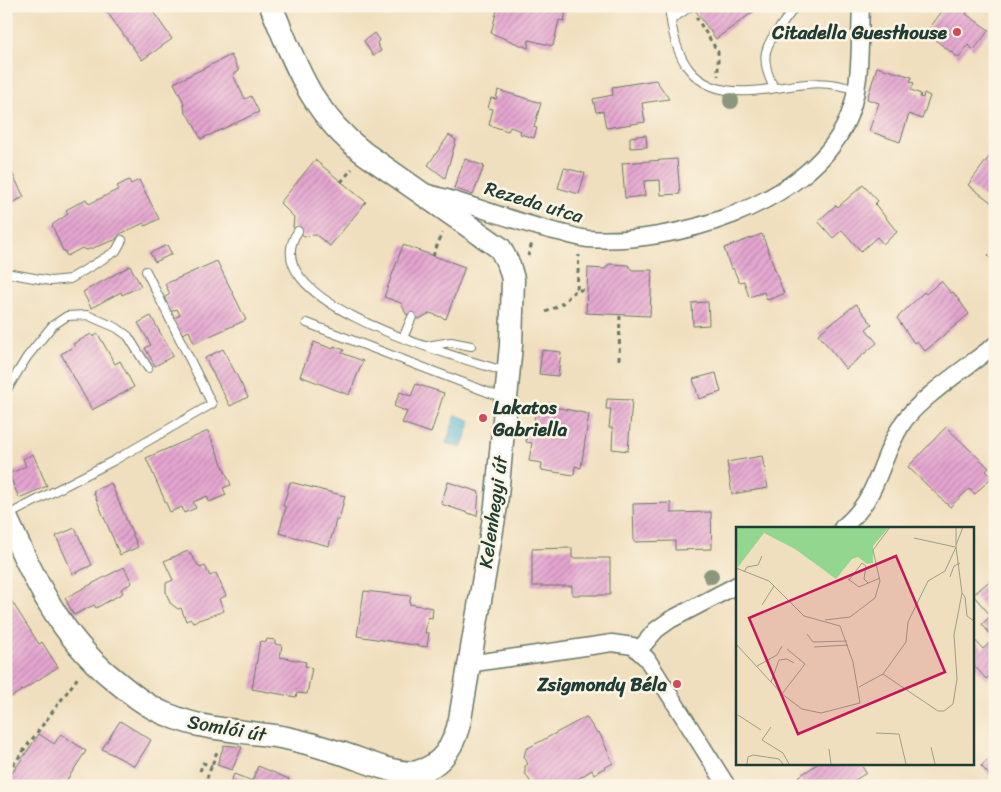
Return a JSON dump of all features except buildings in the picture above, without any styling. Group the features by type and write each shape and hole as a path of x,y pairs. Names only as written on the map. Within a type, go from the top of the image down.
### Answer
{"street":[{"name":"Kelenhegyi út","path":"271,6 295,64 310,94 327,119 347,140 415,190 500,248 509,265 513,279 509,372 496,506 468,664"},
{"name":"Rezeda utca","path":"415,190 461,201 537,227 581,238 625,238 676,232 732,216 782,192 830,150 845,125 856,90 860,69 861,6"},
{"path":"843,527 870,499 897,434 911,412 995,345"},
{"name":"Somlói út","path":"6,516 46,600 66,630 93,661 154,709 186,722 225,731 302,741 398,771 416,772 436,763 452,745 460,719 468,664"},
{"path":"639,650 656,630 670,620 736,586"},
{"path":"468,664 612,644 633,646 639,650 727,786"}],"lane":[{"path":"669,6 670,20 681,60 687,69 715,86 748,92 812,81 826,82 856,90"},
{"path":"774,88 764,63 764,54 769,43 795,6"},
{"path":"670,20 690,7"},
{"path":"298,231 290,242 290,254 295,270 315,293 347,314 425,347 509,372"},
{"path":"6,273 51,281 70,279 116,251 122,240"},
{"path":"6,516 113,461 212,404 146,271"},
{"path":"6,391 27,357 52,326 67,316 87,315 117,328 128,336 148,368"},
{"path":"403,338 412,317"},
{"path":"307,323 506,400"},
{"path":"425,347 451,342 471,346"}],"path":[{"path":"690,7 718,52 719,68 715,86"},
{"path":"577,289 581,238"},
{"path":"546,312 560,305 572,291 577,289 587,290"},
{"path":"619,360 620,314"},
{"path":"13,765 93,661"},
{"path":"204,786 225,731"},
{"path":"200,771 203,762 212,766"}],"water":[{"path":"456,415 471,421 461,448 446,443"}],"place":[{"name":"Citadella Guesthouse","path":"957,32"},
{"name":"Lakatos Gabriella","path":"483,418"},
{"name":"Zsigmondy Béla","path":"677,684"}]}
